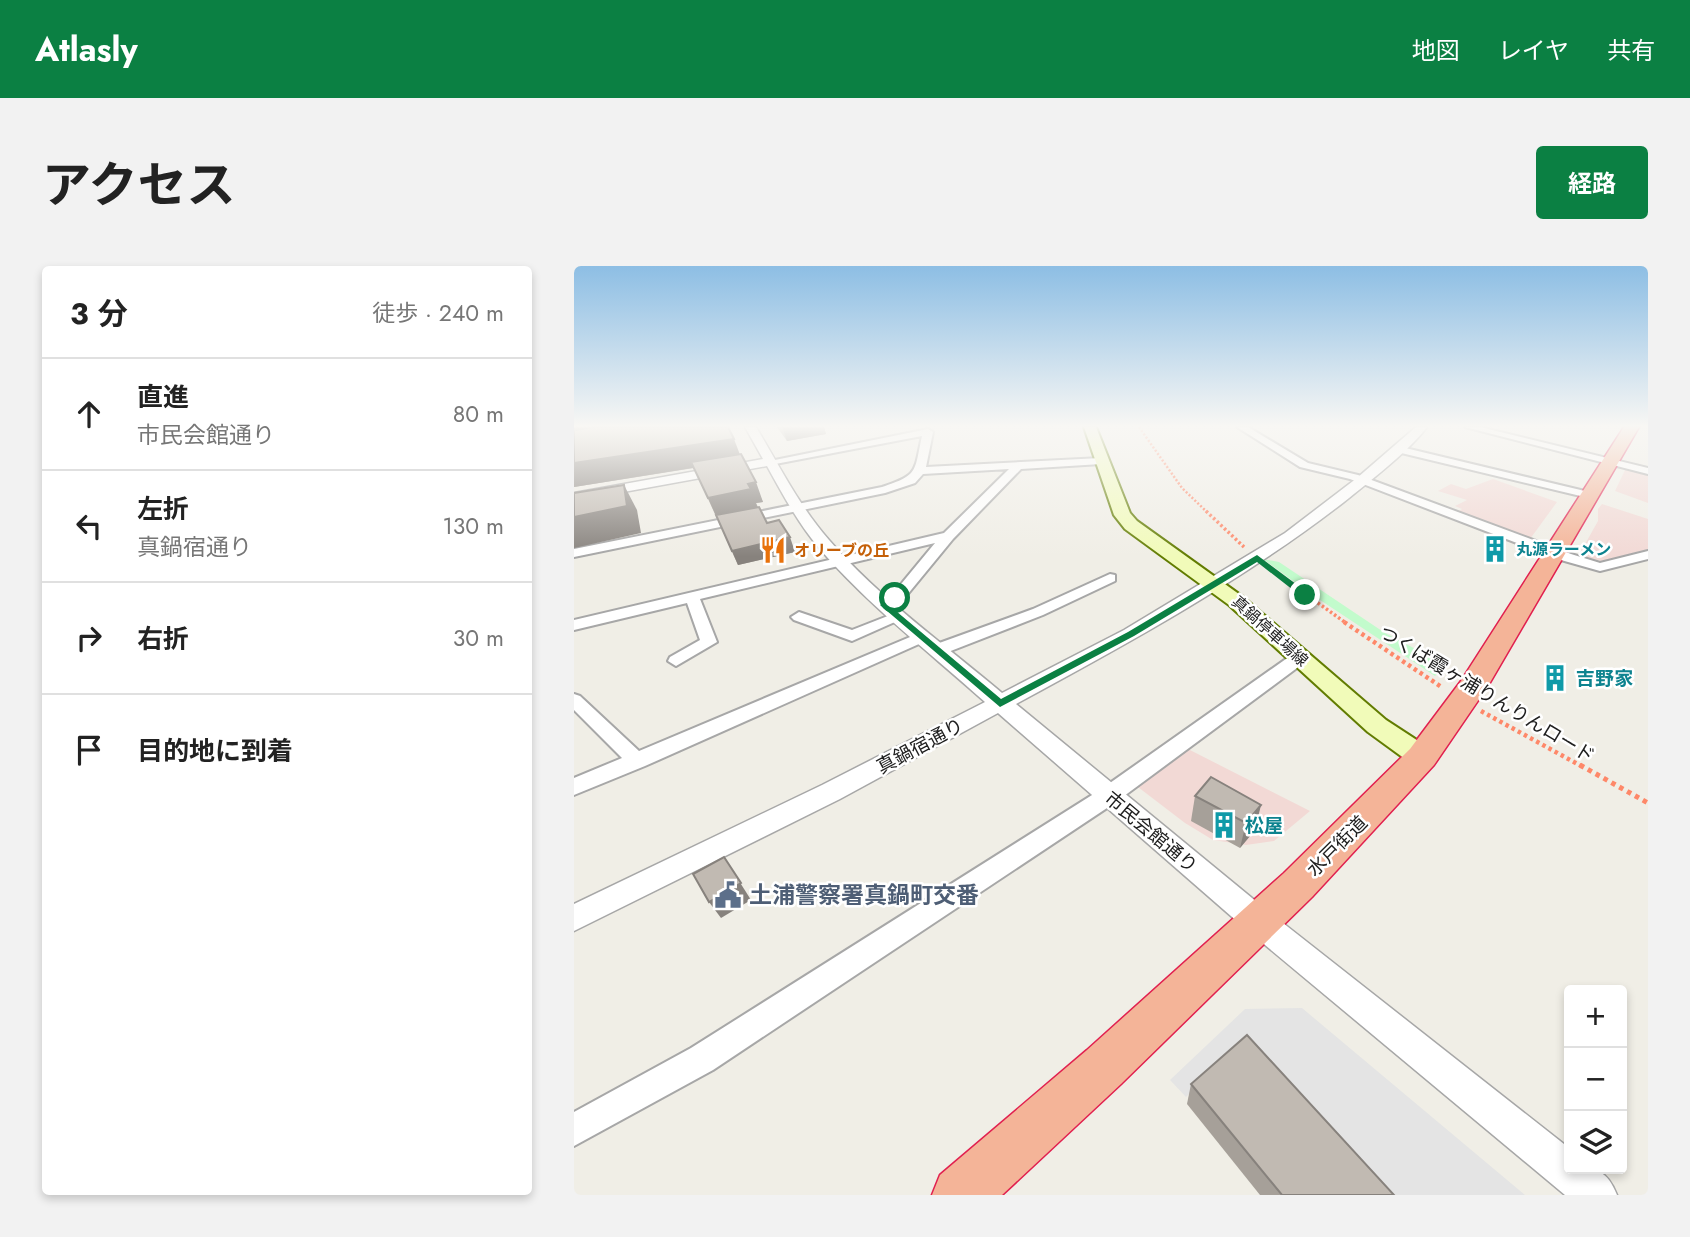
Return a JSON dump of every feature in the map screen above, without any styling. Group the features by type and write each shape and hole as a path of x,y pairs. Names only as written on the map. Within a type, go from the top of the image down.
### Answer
{"highway":[{"name":"水戸街道","path":"960,1195 1104,1067 1258,922 1343,840 1422,757 1464,701 1603,470"}],"main road":[{"name":"真鍋停車場線","path":"1105,470 1122,515 1131,525 1237,601 1377,726 1422,757"}],"street":[{"path":"574,497 723,470"},
{"name":"市民会館通り","path":"775,470 797,508 838,561 892,611 1258,922 1597,1195"},
{"path":"574,553 885,490 911,481 920,471 931,470"},
{"path":"799,617 852,636 892,611 902,592 948,536 1014,470"},
{"path":"1323,470 1362,481 1600,567 1648,555"},
{"name":"真鍋宿通り","path":"574,918 831,792 1131,634 1257,558 1374,470"},
{"path":"1486,470 1589,495"},
{"path":"574,625 948,536"},
{"path":"937,650 1038,612 1111,578"},
{"path":"676,661 709,642 692,597"},
{"path":"574,787 922,637"},
{"path":"574,1130 702,1059 1108,796 1299,658"},
{"path":"574,700 638,761"}],"path":[{"name":"つくば霞ヶ浦りんりんロード","path":"1168,470 1182,488 1257,558 1382,649 1464,701 1648,803"}],"shaded area":[{"path":"1625,470 1648,474 1648,503 1615,491"},
{"path":"1493,479 1557,502 1530,539 1456,513 1462,509 1455,506 1467,500 1438,491 1451,484 1466,489"},
{"path":"1602,504 1648,519 1648,551 1605,562 1579,555 1598,521 1598,509"},
{"path":"1186,748 1310,811 1274,841 1246,845 1213,840 1185,823 1134,784"},
{"path":"1302,1008 1525,1195 1393,1195 1241,1044 1186,1097 1170,1080 1245,1009"}],"green space":[{"path":"1263,559 1279,562 1385,633 1446,665 1435,676"}],"building":[{"path":"695,470 750,470 756,482 748,484 751,489 708,498"},
{"path":"624,485 627,506 574,517 574,493"},
{"path":"759,507 767,523 779,520 790,537 732,551 716,515"},
{"path":"1211,777 1261,805 1246,823 1195,796"},
{"path":"724,857 741,883 709,902 693,874"},
{"path":"1247,1035 1394,1195 1282,1195 1191,1084"}],"place":[{"name":"丸源ラーメン","path":"1495,549"},
{"name":"オリーブの丘","path":"773,550"},
{"name":"吉野家","path":"1555,678"},
{"name":"松屋","path":"1224,825"},
{"name":"土浦警察署真鍋町交番","path":"728,895"}],"route":[{"path":"895,598 885,605 1000,704 1131,634 1257,558 1305,595"}]}
